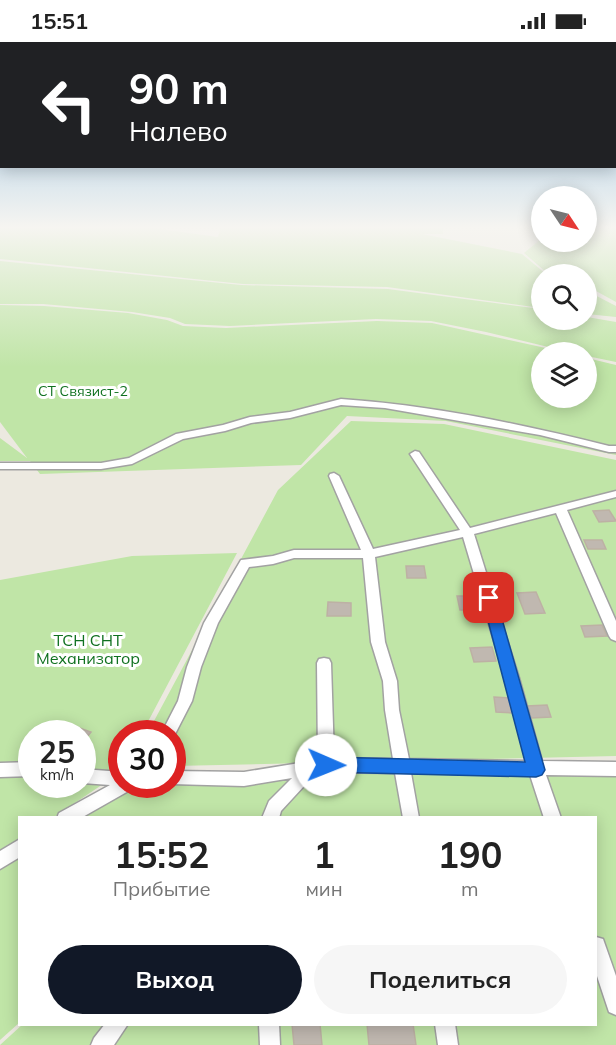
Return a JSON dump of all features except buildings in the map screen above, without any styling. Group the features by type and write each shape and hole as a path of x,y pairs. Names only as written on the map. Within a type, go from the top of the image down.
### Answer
{"street":[{"path":"0,466 101,465 132,460 180,436 225,428 250,420 290,415 341,402 385,405 540,432 616,449"},
{"path":"415,454 467,532 502,644 536,770 552,816"},
{"path":"334,476 369,554 378,642 390,681 392,710 411,816"},
{"path":"175,720 185,701 194,667 211,623 245,563 273,560 294,554 369,554 616,494"},
{"path":"560,508 616,636"},
{"path":"271,816 275,806 319,767 324,663"},
{"path":"186,776 244,779 319,767 616,769"},
{"path":"0,770 18,769"},
{"path":"69,816 108,794"},
{"path":"0,861 18,848"},
{"path":"597,949 616,1005"},
{"path":"100,1045 116,1026"},
{"path":"268,1026 270,1045"},
{"path":"445,1026 448,1045"}],"green space":[{"path":"0,274 129,274 241,285 388,289 531,308 531,330 597,330 597,319 616,322 616,362 597,358 597,342 531,343 431,321 376,319 230,326 185,324 170,318 132,312 43,304 0,304"},
{"path":"144,274 531,274 531,307 387,287 243,284"},
{"path":"597,274 616,274 616,302 597,292"},
{"path":"597,296 616,306 616,317 597,315"},
{"name":"СТ Связист-2","path":"0,305 128,313 167,320 183,326 226,328 377,321 432,323 531,345 531,408 597,408 597,360 616,365 616,455 446,421 347,416 301,465 40,474 30,461 0,461 0,438 27,458 0,422"},
{"path":"351,421 444,424 616,460 616,756 186,766 186,720 155,720 278,490"},
{"name":"ТСН СНТ Механизатор","path":"237,553 149,720 108,720 108,781 96,789 96,720 18,720 18,798 82,798 55,816 18,816 18,842 0,854 0,580 132,556"},
{"path":"616,762 616,1045 0,1045 21,1026 597,1026 597,816 267,816 323,770"},
{"path":"186,773 312,774 262,816 64,816 90,798 96,798 96,794 108,786 108,798 186,798"},
{"path":"18,846 18,1024 0,1040 0,858"}],"route":[{"path":"326,765 536,770 489,598"}]}
